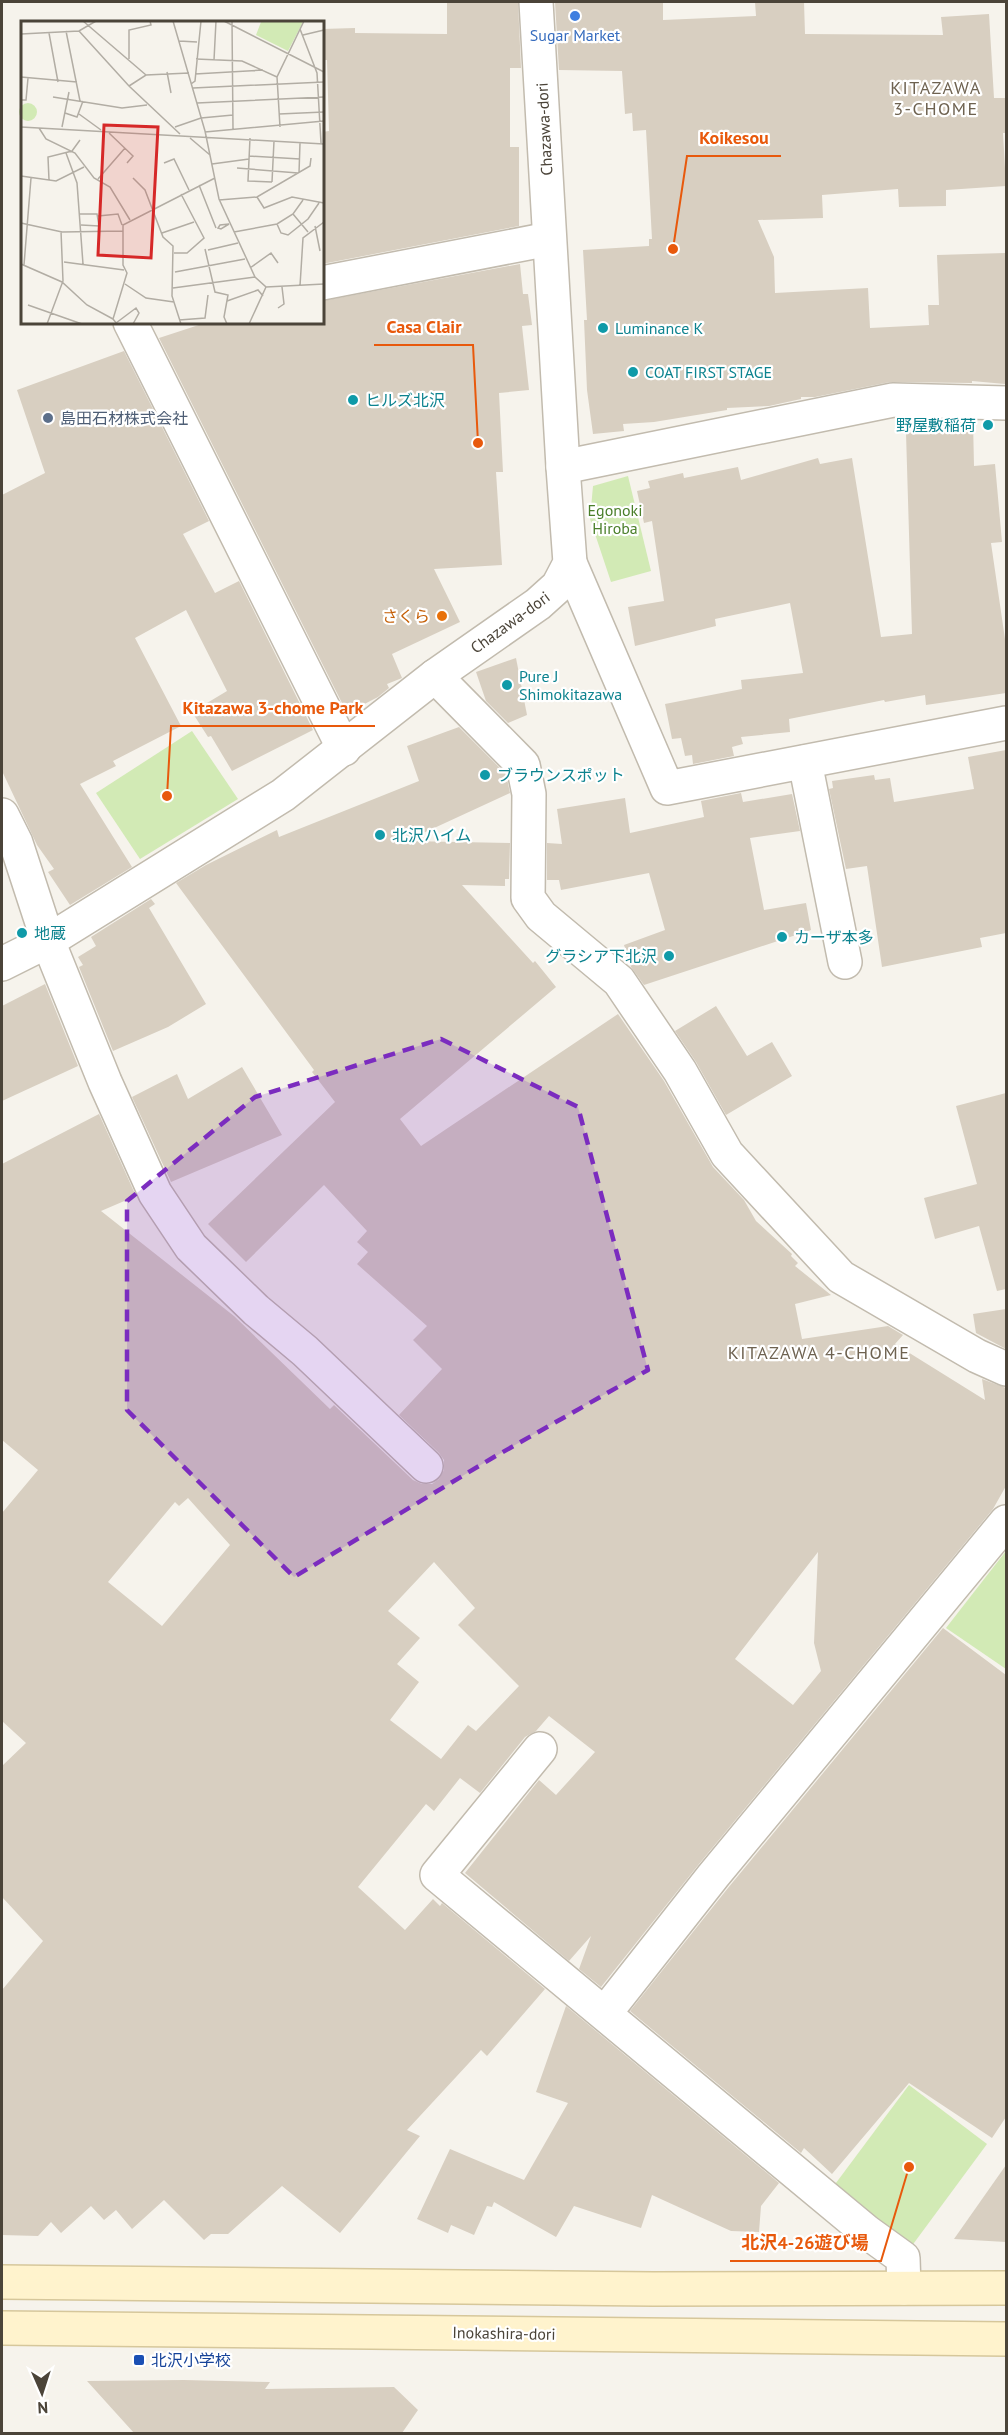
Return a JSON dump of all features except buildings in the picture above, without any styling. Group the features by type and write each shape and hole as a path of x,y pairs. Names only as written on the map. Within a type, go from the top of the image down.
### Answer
{"main road":[{"path":"2,2282 653,2289 1006,2288"},
{"name":"Inokashira-dori","path":"2,2328 294,2334 467,2332 1006,2339"}],"street":[{"name":"Chazawa-dori","path":"2,964 48,941 283,795 435,676 538,604 558,586 570,563 562,467 536,2"},
{"path":"324,283 549,239"},
{"path":"131,324 344,749"},
{"path":"562,467 894,400 1006,403"},
{"path":"570,563 667,788 1006,723"},
{"path":"435,676 523,765 529,794 528,898 541,916 619,981 680,1071 727,1154 842,1277 977,1356 1006,1369"},
{"path":"805,762 845,962"},
{"path":"2,815 16,843 48,941 105,1082 155,1193 191,1247 426,1467"},
{"path":"605,2013 713,1876 1006,1522"},
{"path":"540,1749 437,1875 867,2232 903,2258 904,2288"}],"highlighted area":[{"path":"441,1039 578,1107 648,1370 494,1457 294,1577 127,1410 127,1201 255,1097"}],"green space":[{"name":"Egonoki Hiroba","path":"628,476 651,571 611,582 590,519 593,486"},
{"path":"192,731 238,799 140,859 96,793"},
{"path":"1006,1551 1006,1669 946,1628"},
{"path":"909,2085 987,2144 911,2247 830,2191"}],"place":[{"name":"Sugar Market","path":"575,16"},
{"name":"Koikesou","path":"673,249"},
{"name":"Luminance K","path":"603,328"},
{"name":"COAT FIRST STAGE","path":"633,372"},
{"name":"ヒルズ北沢","path":"353,400"},
{"name":"島田石材株式会社","path":"48,418"},
{"name":"野屋敷稲荷","path":"988,425"},
{"name":"Casa Clair","path":"478,443"},
{"name":"さくら","path":"442,616"},
{"name":"Pure J Shimokitazawa","path":"507,685"},
{"name":"ブラウンスポット","path":"485,775"},
{"name":"Kitazawa 3-chome Park","path":"167,796"},
{"name":"北沢ハイム","path":"380,835"},
{"name":"地蔵","path":"22,933"},
{"name":"カーザ本多","path":"782,937"},
{"name":"グラシア下北沢","path":"669,956"},
{"name":"北沢4-26遊び場","path":"909,2167"},
{"name":"北沢小学校","path":"139,2360"}],"district":[{"name":"KITAZAWA 3-CHOME","path":"936,98"},
{"name":"KITAZAWA 4-CHOME","path":"819,1353"}]}
